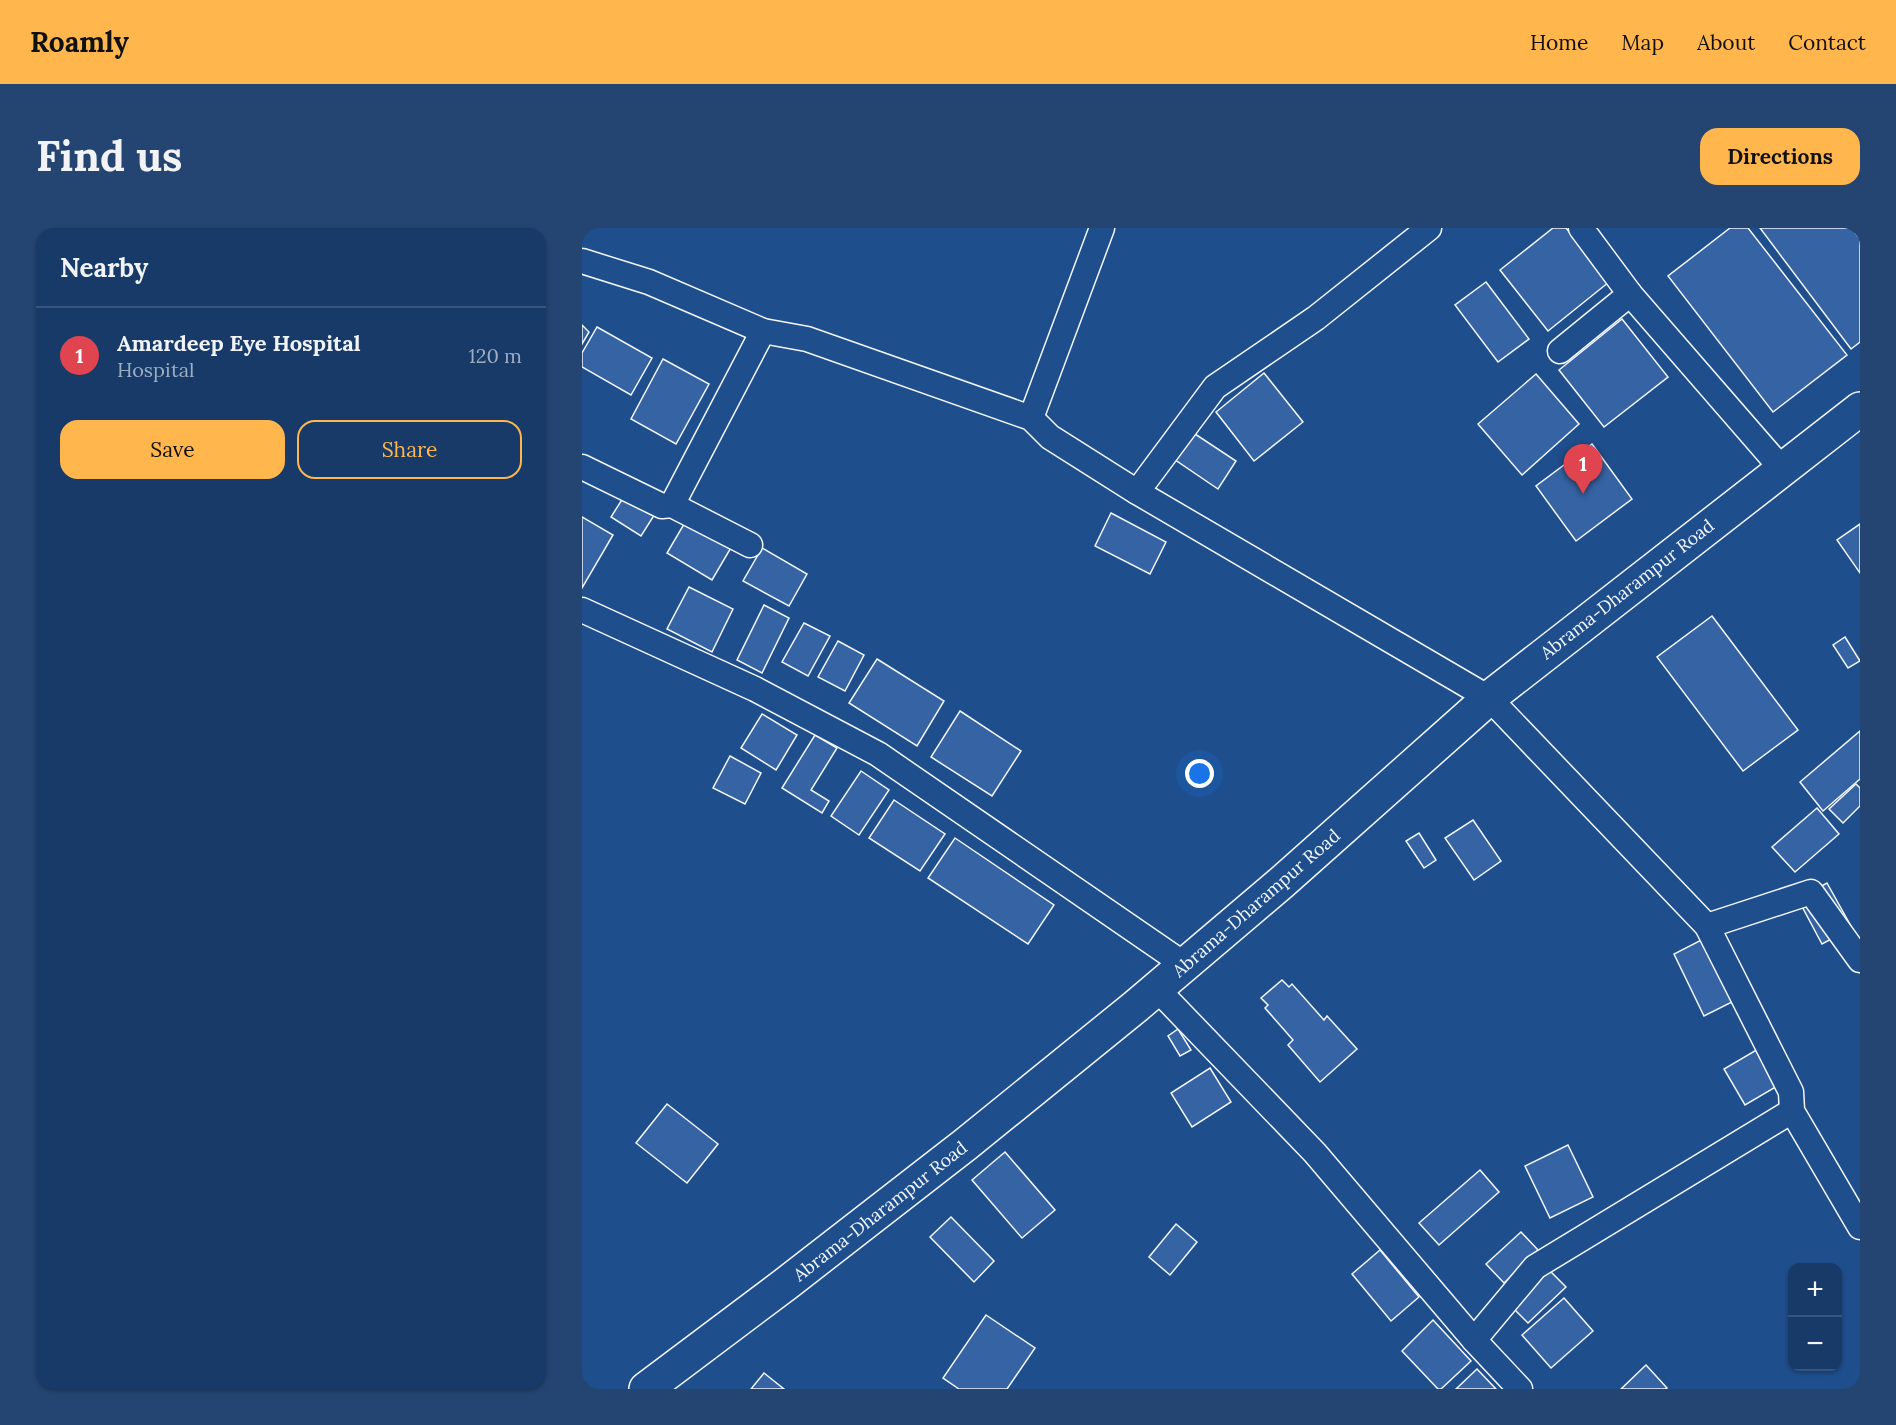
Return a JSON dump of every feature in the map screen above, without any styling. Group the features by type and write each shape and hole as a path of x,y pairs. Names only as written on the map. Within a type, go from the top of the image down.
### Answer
{"main road":[{"name":"Abrama-Dharampur Road","path":"646,1389 947,1158 1157,989 1281,883 1489,698 1860,409"}],"street":[{"path":"1031,418 1102,228"},
{"path":"1137,492 1215,387 1316,318 1429,228"},
{"path":"1581,228 1630,294 1782,469"},
{"path":"582,261 649,282 763,331 807,339 1031,418 1050,437 1137,492 1489,698 1707,926 1791,1092 1792,1111 1860,1227"},
{"path":"1560,351 1630,294"},
{"path":"672,505 763,331"},
{"path":"582,467 662,506 672,505 750,545"},
{"path":"582,610 755,689 878,754 1185,965"},
{"path":"1707,926 1811,892 1860,960"},
{"path":"1157,989 1315,1153 1474,1340 1520,1389"},
{"path":"1474,1340 1535,1267 1792,1111"}],"building":[{"path":"1553,228 1566,228 1609,282 1548,331 1500,270"},
{"path":"1730,228 1748,228 1847,355 1773,412 1668,276"},
{"path":"1760,228 1852,228 1860,239 1860,342 1851,349"},
{"path":"1486,282 1529,339 1498,362 1455,305"},
{"path":"1622,319 1668,377 1604,427 1559,370"},
{"path":"582,325 589,332 582,344"},
{"path":"597,327 652,358 631,395 582,367 582,353"},
{"path":"663,359 709,384 676,444 631,419"},
{"path":"1264,373 1303,422 1254,461 1216,412"},
{"path":"1536,374 1579,424 1522,475 1478,424"},
{"path":"1186,428 1236,461 1218,489 1168,455"},
{"path":"1592,444 1632,499 1576,541 1536,486"},
{"path":"635,479 665,498 641,536 611,517"},
{"path":"1111,513 1166,542 1150,574 1095,546"},
{"path":"582,517 613,535 582,588"},
{"path":"687,519 732,546 712,580 667,553"},
{"path":"1860,524 1860,573 1837,540"},
{"path":"762,548 807,574 789,606 743,581"},
{"path":"689,587 733,609 712,652 667,629"},
{"path":"764,605 789,618 762,673 737,660"},
{"path":"1712,616 1798,730 1743,771 1657,657"},
{"path":"804,623 830,636 808,676 782,662"},
{"path":"1845,637 1860,661 1848,668 1833,645"},
{"path":"838,641 864,655 845,691 818,677"},
{"path":"877,659 944,701 917,746 849,703"},
{"path":"960,711 1021,751 992,796 931,757"},
{"path":"762,714 797,735 776,770 741,748"},
{"path":"1860,731 1860,779 1823,811 1800,782"},
{"path":"815,735 837,748 811,790 829,801 822,813 782,788"},
{"path":"730,756 761,773 745,804 713,788"},
{"path":"861,771 889,790 859,835 831,816"},
{"path":"1856,784 1860,788 1860,806 1843,823 1829,809"},
{"path":"894,800 945,834 920,871 869,838"},
{"path":"1817,808 1839,834 1795,872 1772,847"},
{"path":"1473,820 1501,861 1474,880 1445,838"},
{"path":"1419,833 1436,860 1424,868 1406,841"},
{"path":"955,838 1054,905 1028,944 928,878"},
{"path":"1827,883 1852,928 1822,944 1798,899"},
{"path":"1715,933 1746,995 1704,1016 1674,954"},
{"path":"1282,980 1289,987 1292,984 1324,1020 1327,1016 1357,1049 1320,1082 1288,1045 1293,1040 1265,1008 1268,1005 1261,998"},
{"path":"1178,1029 1191,1050 1180,1056 1168,1036"},
{"path":"1770,1042 1791,1078 1745,1105 1724,1069"},
{"path":"1210,1068 1231,1102 1192,1127 1171,1093"},
{"path":"667,1104 718,1144 687,1183 636,1143"},
{"path":"1568,1145 1593,1197 1550,1218 1525,1166"},
{"path":"1005,1152 1055,1210 1022,1238 972,1180"},
{"path":"1480,1170 1499,1192 1439,1245 1419,1223"},
{"path":"951,1217 994,1261 974,1282 930,1237"},
{"path":"1176,1224 1197,1242 1170,1275 1149,1257"},
{"path":"1521,1232 1538,1250 1504,1283 1486,1264"},
{"path":"1380,1250 1419,1297 1391,1321 1352,1274"},
{"path":"1549,1270 1566,1287 1528,1323 1511,1306"},
{"path":"1564,1298 1593,1331 1551,1368 1522,1335"},
{"path":"986,1315 1035,1348 1007,1389 959,1389 943,1378"},
{"path":"1433,1320 1471,1361 1441,1389 1438,1389 1402,1351"},
{"path":"1646,1365 1667,1388 1621,1389"},
{"path":"1477,1369 1496,1389 1456,1389"},
{"path":"764,1373 784,1389 751,1389"}],"place":[{"name":"Amardeep Eye Hospital","path":"1583,494"}]}
